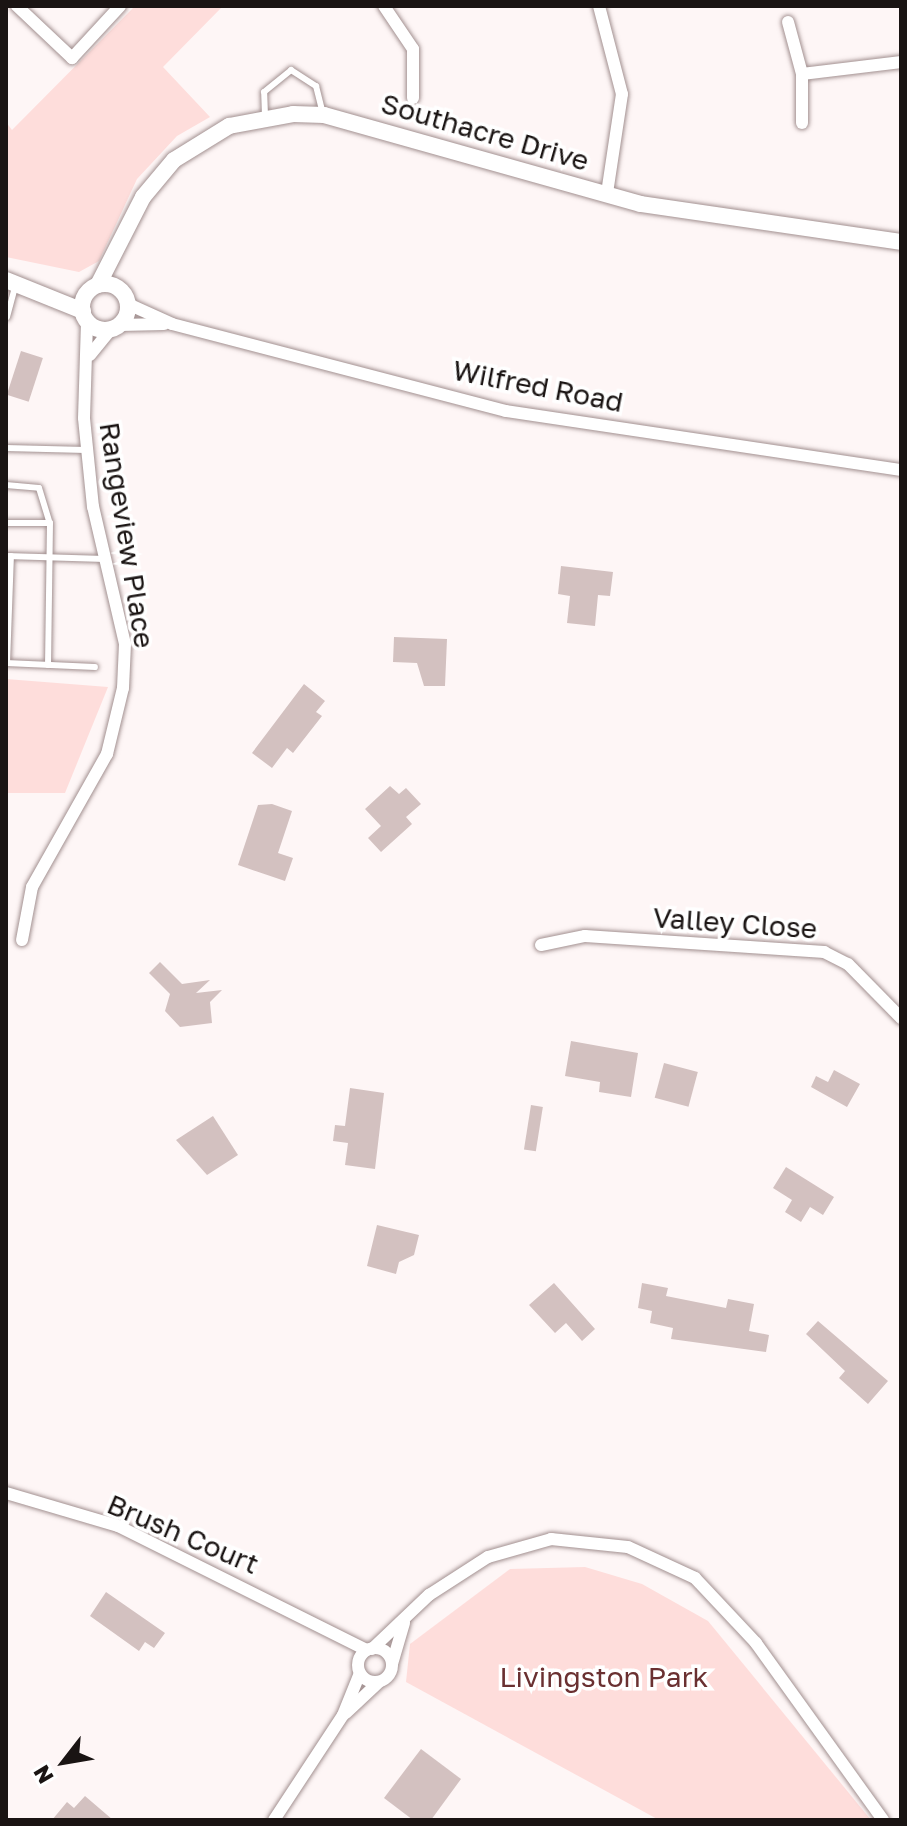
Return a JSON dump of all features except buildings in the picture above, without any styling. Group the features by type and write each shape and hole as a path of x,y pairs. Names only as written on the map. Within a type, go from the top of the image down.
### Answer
{"street":[{"path":"17,6 72,58 120,6"},
{"path":"384,6 413,49 413,98"},
{"path":"599,6 622,94 607,193"},
{"path":"788,22 802,74 802,123"},
{"path":"802,74 901,62"},
{"name":"Southacre Drive","path":"93,288 117,254 143,197 174,160 229,126 265,116 324,115 672,210 901,242"},
{"path":"90,355 116,327 125,298 117,254"},
{"name":"Wilfred Road","path":"11,282 45,291 85,316 116,327 172,324"},
{"path":"85,316 93,288"},
{"name":"Wilfred Road","path":"45,291 93,288 125,298 172,324 506,411 901,470"},
{"name":"Rangeview Place","path":"22,940 32,887 85,798 116,727 125,644 105,559 87,450 84,399 90,355 85,316"},
{"name":"Valley Close","path":"541,945 585,936 824,952 848,964 901,1018"},
{"name":"Brush Court","path":"6,1493 118,1526 285,1606 333,1637 385,1652 392,1664"},
{"path":"274,1820 343,1715 359,1669 370,1649 404,1623 429,1595 488,1557 551,1539 628,1547 695,1578 746,1632 883,1820"},
{"path":"343,1715 379,1682 392,1664 404,1623"},
{"name":"Brush Court","path":"333,1637 359,1669"},
{"path":"359,1669 379,1682"}],"lane":[{"path":"265,116 264,92 291,70 316,86 324,115"},
{"path":"7,317 11,282"},
{"path":"6,448 87,450"},
{"path":"6,485 39,488 50,523 52,558 48,665"},
{"path":"6,523 50,523"},
{"path":"95,667 6,663 8,556 105,559"}],"green space":[{"path":"135,6 223,6 163,67 210,117 177,136 137,179 99,261 79,272 6,257 6,122 12,130"},
{"path":"6,679 108,687 65,793 6,793"},
{"name":"Livingston Park","path":"585,1567 642,1584 708,1621 871,1820 659,1820 406,1682 410,1644 510,1569"}]}
